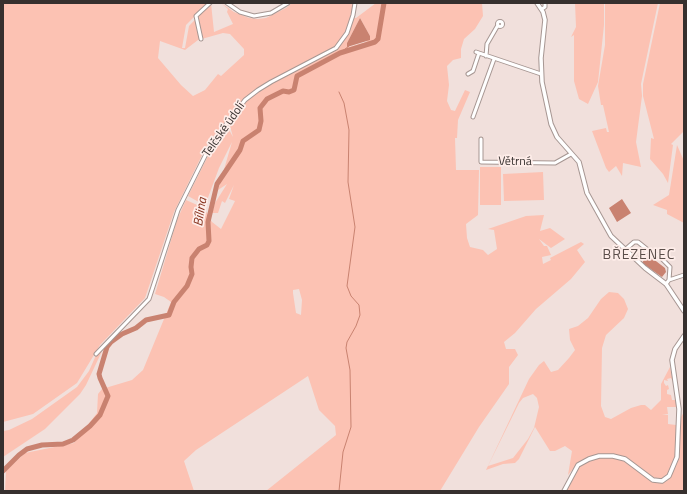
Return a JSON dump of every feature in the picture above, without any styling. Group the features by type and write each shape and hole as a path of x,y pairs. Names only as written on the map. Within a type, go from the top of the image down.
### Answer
{"street":[{"path":"200,39 196,16 210,3"},
{"path":"227,3 240,12 254,16 271,13 288,3"},
{"name":"Telčské údolí","path":"96,354 149,299 178,210 209,148 220,131 245,100 258,90 336,48 347,33 355,3"},
{"path":"537,3 542,9 545,20 541,74 552,124 557,137 581,166 587,193 604,226 611,236 638,260 668,282 684,311"},
{"path":"542,9 545,7 545,3"},
{"path":"486,56 487,44 498,25"},
{"path":"468,74 473,71 477,53 541,74"},
{"path":"473,117 494,59"},
{"name":"Větrná","path":"481,139 481,162 555,163 571,154"},
{"path":"626,249 634,242 638,242 648,250 658,255 670,267 668,282"},
{"path":"638,260 648,250"},
{"path":"668,282 684,275"},
{"path":"564,491 578,465 599,456 613,456 626,459 647,475 658,481 666,479 669,476 677,457 679,416 672,360 675,349 684,336"}],"shaded area":[{"path":"3,3 208,3 186,25 182,48 185,48 189,26 211,3 214,32 233,24 227,12 228,9 221,3 234,12 249,18 258,19 266,18 286,8 292,3 353,3 351,17 356,18 376,3 482,3 483,16 475,29 464,39 461,49 461,58 453,60 447,66 449,85 447,101 451,110 455,111 465,90 470,92 458,120 457,138 455,138 456,170 479,170 478,215 466,224 467,238 470,247 483,250 488,255 497,249 494,230 488,229 526,216 544,215 540,231 550,228 565,239 551,248 539,239 544,246 547,246 551,255 542,257 543,264 551,260 550,258 581,242 584,244 577,250 585,262 571,279 536,309 515,333 504,342 506,349 515,349 518,355 509,367 509,384 479,427 440,491 266,491 336,435 335,426 319,410 308,376 196,450 184,461 194,491 5,491 6,471 25,453 74,443 97,413 98,394 102,389 132,380 143,370 171,302 164,297 155,294 177,220 186,200 204,208 212,222 221,229 235,201 229,199 234,185 225,203 222,201 218,213 212,213 215,203 227,184 218,190 232,142 219,168 206,203 197,201 188,196 209,154 227,126 233,137 230,126 225,122 208,143 174,212 145,298 100,345 77,383 33,414 3,422","holes":["360,18 370,36 366,42 349,47 347,43","223,33 230,34 244,49 244,55 221,76 218,74 205,90 193,96 181,85 158,58 160,41 185,50 198,40","299,289 302,300 301,315 296,313 293,290"]},
{"path":"575,3 604,3 604,25 598,82 588,104 579,99 574,81 574,35 571,37 576,27"},
{"path":"605,3 658,3 641,84 642,96 636,142 641,167 623,163 622,176 616,166 609,172 606,168 592,131 606,128 607,132 609,132 603,105 601,105 598,86 605,45"},
{"path":"660,3 684,3 684,131 671,144 673,145 668,183 663,174 650,159 651,138 654,139 643,96 643,84"},
{"path":"360,18 370,36 370,40 347,47 347,43"},
{"path":"677,145 684,161 684,223 667,214 667,210 653,205 669,195"},
{"path":"480,167 501,167 501,205 480,205"},
{"path":"543,172 544,200 504,201 503,174"},
{"path":"622,199 631,213 617,222 609,208"},
{"path":"646,257 652,258 665,268 666,272 662,277 642,263"},
{"path":"609,292 618,293 624,299 628,309 624,318 606,335 602,348 601,406 605,417 611,419 631,408 641,405 645,405 651,410 661,400 661,384 670,367 673,382 671,378 667,379 668,381 664,380 664,383 666,386 668,385 669,389 667,390 667,394 671,395 672,400 676,400 676,394 677,407 667,407 668,414 662,415 668,415 668,424 676,425 677,427 675,457 668,475 662,479 654,478 626,457 606,454 588,457 577,464 568,475 572,451 565,446 555,451 550,451 535,427 519,459 515,463 503,464 486,470 529,379 539,365 544,361 551,372 558,370 569,358 575,350 570,340 569,329 578,326 588,318 601,299","holes":["533,394 537,398 539,407 534,428 528,439 513,458 488,466 519,403 523,398"]},
{"path":"103,349 86,385 80,394 45,429 3,457 3,431 9,430 32,419 77,387 89,371 97,353"},
{"path":"684,412 684,491 567,491 574,473 580,466 589,460 599,458 613,457 625,460 653,481 660,483 667,481 677,463 681,417"}],"waterway":[{"name":"Bílina","path":"3,471 27,449 42,445 63,444 73,440 90,426 100,415 108,396 99,374 107,347 122,334 136,328 146,320 169,315 174,302 187,286 192,274 192,258 199,249 207,245 209,241 208,222 217,184 240,150 243,141 259,130 261,121 260,108 267,99 283,91 289,92 294,90 297,76 340,53 375,42 378,39 384,3"},
{"name":"Bílina","path":"340,53 349,46"},
{"path":"339,92 344,103 349,130 348,182 355,227 347,286 351,296 359,305 360,315 347,342 346,348 350,370 351,427 343,452 339,491"}],"district":[{"name":"BŘEZENEC","path":"639,256"}]}
